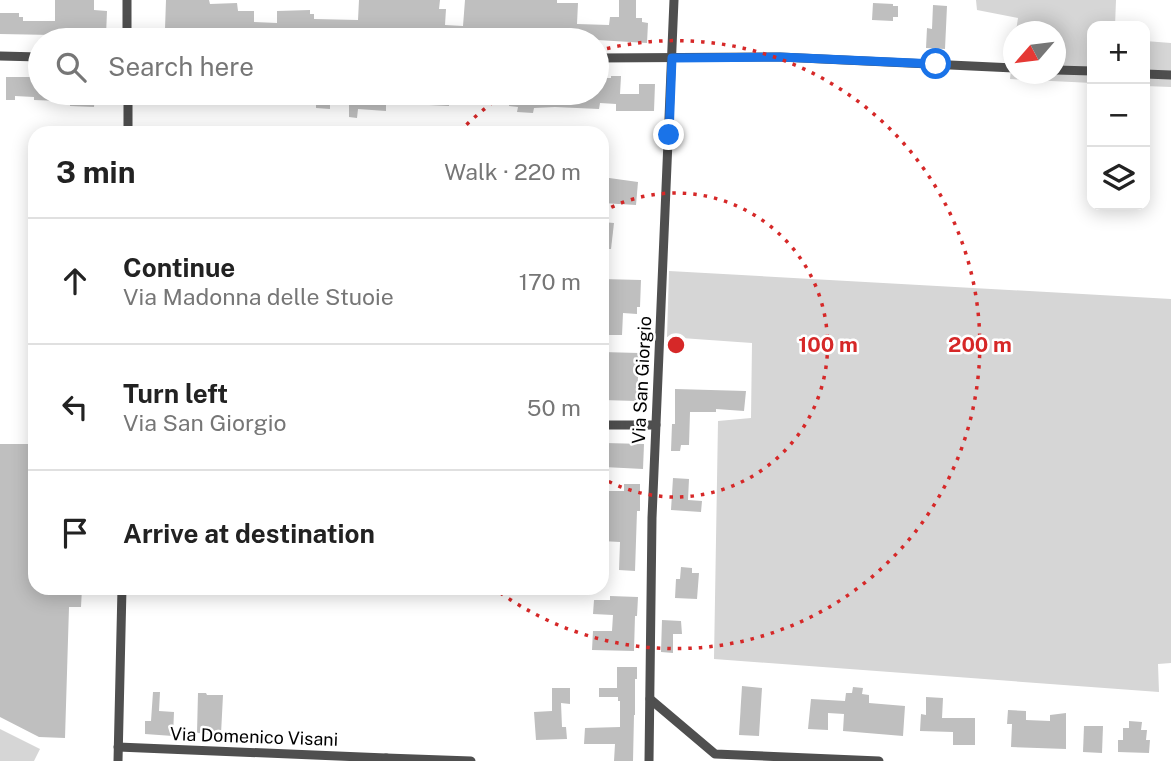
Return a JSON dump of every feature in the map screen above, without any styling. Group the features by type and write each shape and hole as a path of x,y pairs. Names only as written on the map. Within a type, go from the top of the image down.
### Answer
{"street":[{"path":"127,0 127,28"},
{"name":"Via San Giorgio","path":"649,761 652,531 674,0"},
{"path":"0,56 28,57"},
{"path":"609,58 780,57 1003,68"},
{"path":"1066,70 1087,71"},
{"path":"1150,74 1171,75"},
{"path":"128,105 128,126"},
{"path":"609,425 656,425"},
{"path":"118,761 122,595"},
{"path":"650,699 714,757 879,761"},
{"name":"Via Domenico Visani","path":"118,747 386,760 471,761"}],"shaded area":[{"path":"976,0 1116,0 1115,21 1087,21 1087,83 1066,82 1066,21 1018,21 1018,18 977,10"},
{"path":"1150,41 1171,43 1171,87 1150,86"},
{"path":"669,271 1171,299 1171,663 1158,664 1159,692 714,659 718,421 751,418 752,343 667,337"},
{"path":"0,729 40,749 34,761 0,761"}],"building":[{"path":"55,0 94,0 94,10 107,11 106,28 28,28 28,35 0,34 0,13 19,13 23,21 55,21"},
{"path":"166,0 209,0 210,4 237,3 238,11 254,11 254,22 277,23 277,11 310,10 314,19 358,20 359,0 440,0 439,9 446,9 445,25 463,26 465,0 557,0 557,3 578,3 577,24 609,25 610,17 619,17 619,0 636,0 636,18 642,18 642,22 648,23 647,43 609,41 609,28 165,28"},
{"path":"873,3 898,6 898,17 893,17 893,21 872,20"},
{"path":"933,5 947,6 945,49 926,48 927,28 932,29"},
{"path":"621,76 620,94 639,94 639,84 655,84 654,111 616,111 616,104 609,104 611,78"},
{"path":"6,77 28,77 28,97 15,96 15,100 6,100"},
{"path":"70,105 94,105 94,107"},
{"path":"316,105 330,105 330,109 316,108"},
{"path":"349,105 386,105 386,111 358,109 357,118 349,117"},
{"path":"600,105 599,109 534,108 533,113 517,112 518,107 509,106"},
{"path":"609,178 638,182 636,205 609,203"},
{"path":"609,223 614,223 609,249"},
{"path":"609,279 641,280 640,307 637,307 637,314 623,313 622,335 609,335"},
{"path":"609,352 639,353 637,401 609,400"},
{"path":"675,389 746,391 744,411 716,409 716,412 690,412 689,445 681,445 680,451 671,451 672,424 675,424"},
{"path":"609,443 644,444 643,469 609,467"},
{"path":"0,444 28,444 28,595 82,595 81,607 69,607 65,738 39,737 0,717"},
{"path":"673,478 689,479 688,500 702,501 701,512 671,510"},
{"path":"624,484 640,484 635,571 619,570 620,542 609,541 609,491 624,491"},
{"path":"681,567 692,568 692,573 699,573 697,599 675,598 676,579 680,579"},
{"path":"610,596 638,597 634,651 592,650 593,631 612,631 613,615 593,614 594,600 610,600"},
{"path":"662,620 681,621 682,634 673,634 673,653 661,652"},
{"path":"617,667 637,667 633,761 614,761 615,744 584,744 585,728 620,727 618,697 599,697 599,688 617,688"},
{"path":"742,686 762,688 759,736 739,735"},
{"path":"853,687 863,688 862,694 869,695 869,703 905,706 903,736 843,731 844,714 828,713 828,730 808,729 811,699 845,701 846,693 852,693"},
{"path":"552,688 570,688 570,704 561,703 562,727 566,727 567,739 536,740 534,712 552,711"},
{"path":"153,692 160,692 159,711 174,712 173,736 145,734 145,721 151,721"},
{"path":"198,693 223,695 221,734 197,733"},
{"path":"926,697 943,698 942,718 975,718 975,745 953,745 953,732 920,731 921,714 926,715"},
{"path":"1008,710 1026,711 1026,720 1050,721 1050,715 1066,713 1066,749 1011,747 1012,724 1007,724"},
{"path":"1129,721 1142,722 1141,730 1147,730 1146,740 1150,740 1149,753 1118,752 1118,740 1123,740 1123,728 1129,728"},
{"path":"1084,726 1103,726 1102,753 1083,752"}],"route":[{"path":"669,135 672,58 780,57 936,64"}]}
